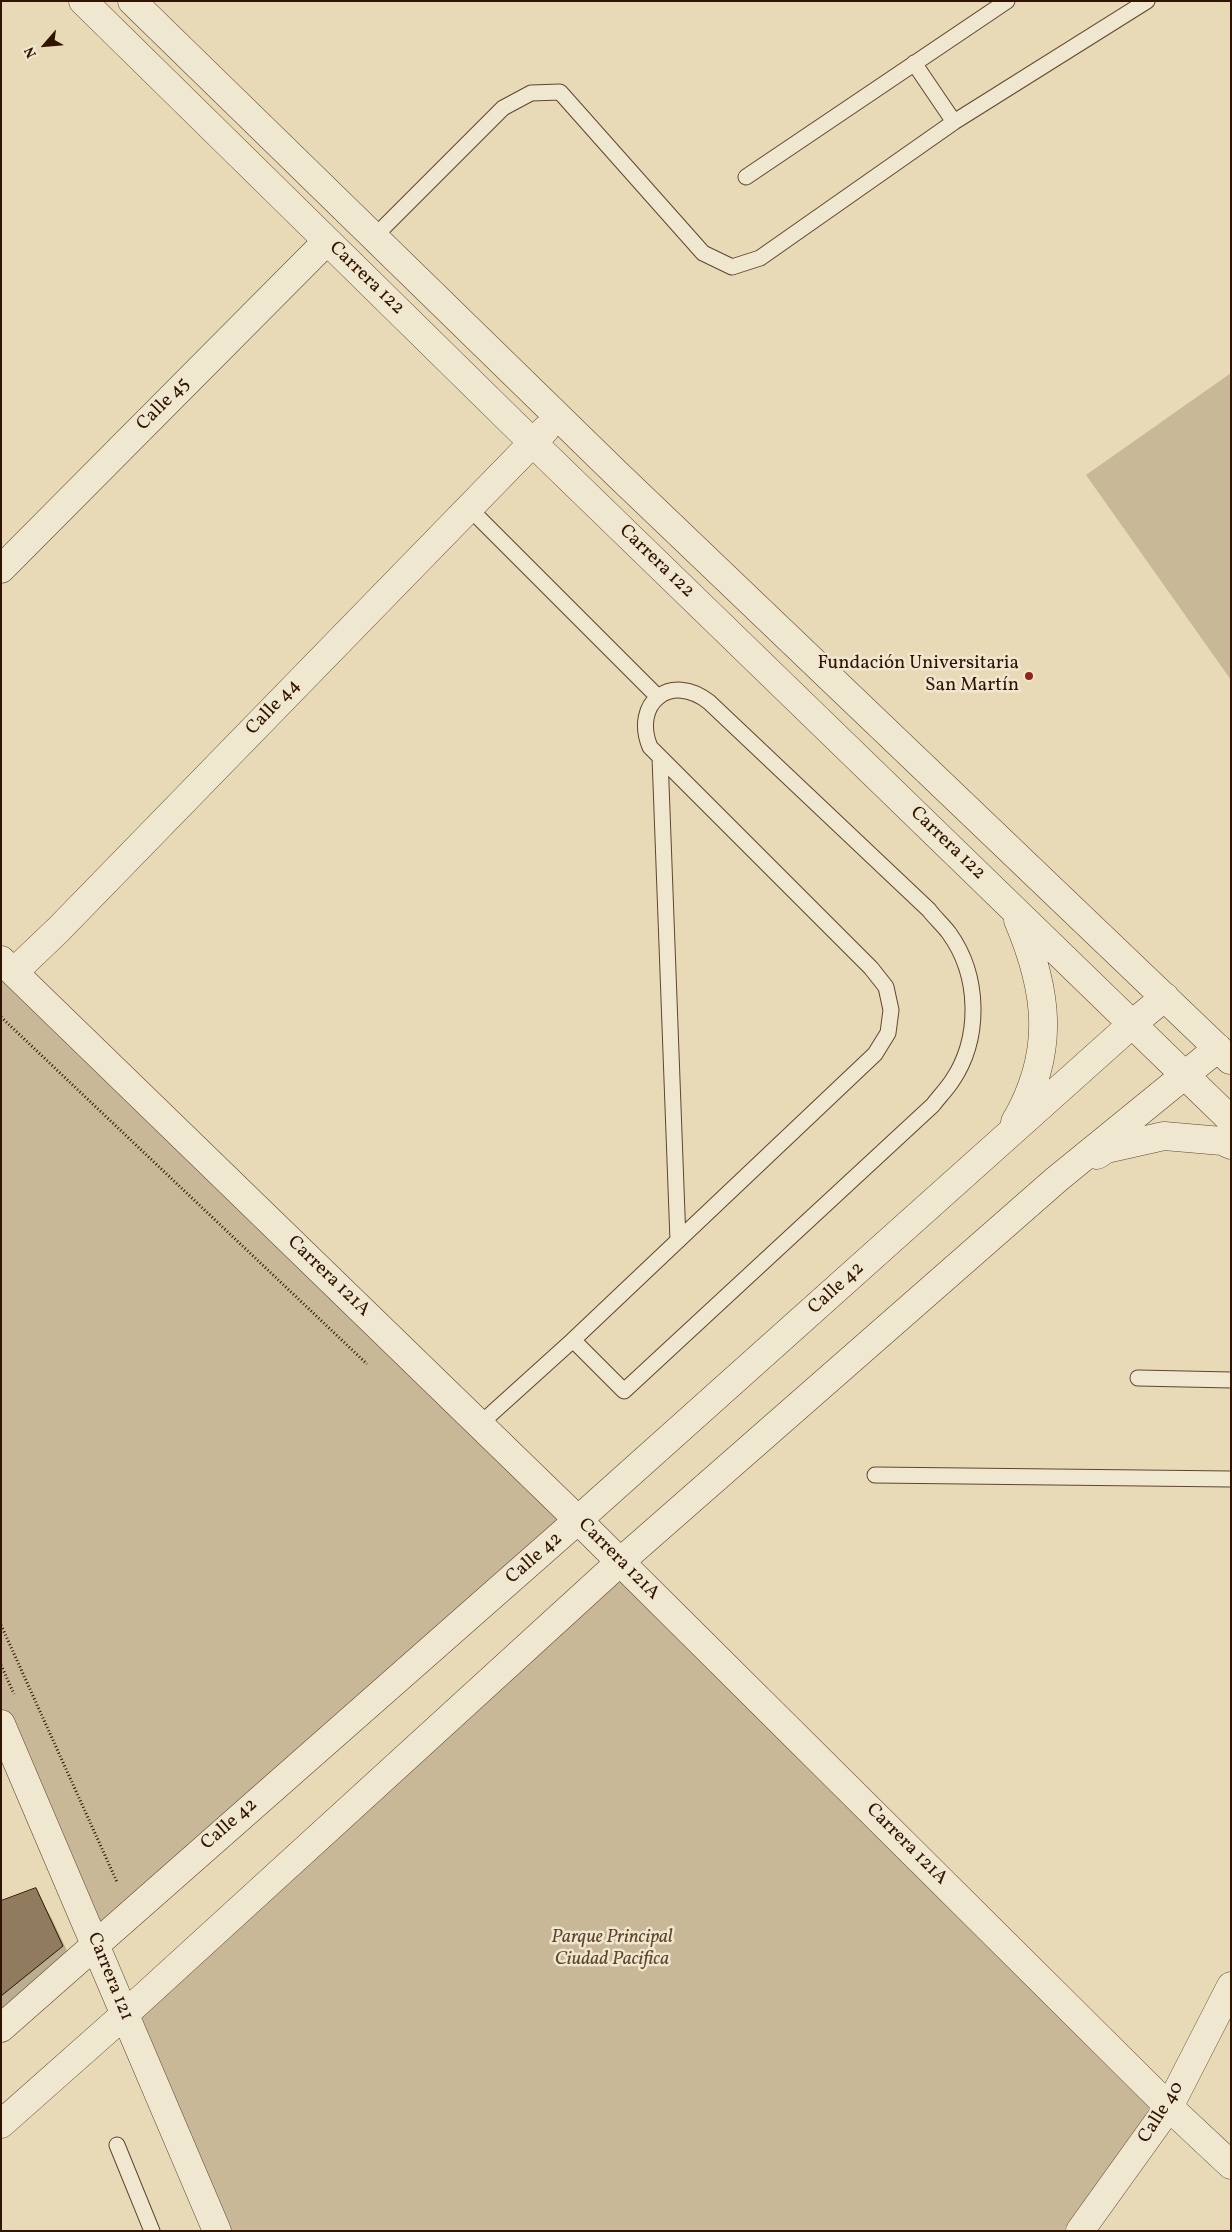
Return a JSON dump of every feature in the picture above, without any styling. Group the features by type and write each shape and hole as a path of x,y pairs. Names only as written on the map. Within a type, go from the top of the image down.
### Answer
{"street":[{"name":"Carrera 122","path":"83,1 533,443 1231,1120"},
{"name":"Carrera 122","path":"132,1 373,238 1224,1055"},
{"name":"Calle 45","path":"1,569 327,242"},
{"name":"Calle 44","path":"8,966 65,923 533,443 558,415"},
{"path":"1003,1141 1028,1099 1042,1051 1043,1002 1032,954 1012,907"},
{"name":"Carrera 121A","path":"8,966 578,1520 1169,2107 1231,2165"},
{"name":"Calle 42","path":"1,2028 578,1520 1131,1025 1165,997"},
{"path":"1,2124 124,2015 620,1562 1057,1179 1184,1076 1224,1055"},
{"path":"1057,1179 1106,1149 1164,1136 1222,1141 1231,1145"},
{"name":"Carrera 121","path":"1,1724 96,1943 124,2015 217,2231"},
{"name":"Calle 40","path":"1080,2231 1169,2107 1231,1986"}],"lane":[{"path":"746,177 1007,1"},
{"path":"373,238 503,108 531,93 560,92 703,253 732,267 760,258 954,122 1148,1"},
{"path":"914,63 954,122"},
{"path":"469,508 658,697"},
{"path":"480,1424 573,1340 875,1054 888,1034 891,1010 886,987 871,968 650,747 644,734 644,720 649,708 658,697 668,691 690,690 705,698 929,910 950,934 964,961 972,991 973,1022 966,1053 952,1081 933,1105 624,1391 573,1340"},
{"path":"660,757 678,1241"},
{"path":"1138,1378 1231,1380"},
{"path":"875,1475 1231,1479"},
{"path":"117,2145 152,2231"}],"path":[{"path":"1,1017 371,1368"},
{"path":"1,1625 131,1912"},
{"path":"1,1665 17,1701"}],"green space":[{"path":"1231,373 1231,680 1086,475"},
{"path":"1,960 578,1520 96,1943 1,1724"},
{"name":"Parque Principal Ciudad Pacifica","path":"620,1562 1169,2107 1080,2231 217,2231 124,2015"}],"building":[{"path":"36,1888 63,1946 1,1996 1,1901"}],"place":[{"name":"Fundación Universitaria San Martín","path":"1029,676"}]}
